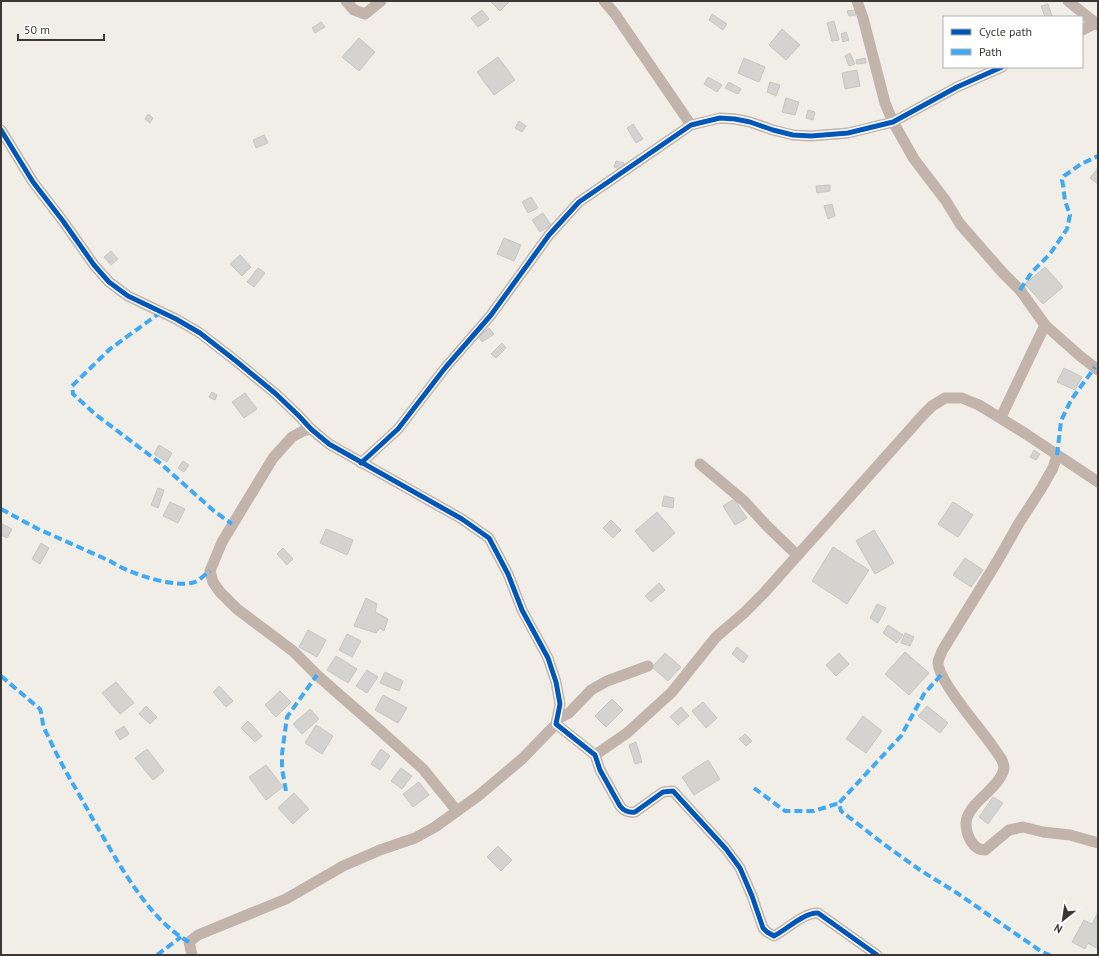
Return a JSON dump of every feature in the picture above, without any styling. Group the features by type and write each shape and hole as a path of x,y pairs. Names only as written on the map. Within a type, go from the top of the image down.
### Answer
{"street":[{"path":"346,1 354,10 365,14 381,1"},
{"path":"604,1 615,14 691,125"},
{"path":"857,1 863,18 885,103 893,122 914,159 946,201 960,224 1020,290 1044,325 1098,370"},
{"path":"1068,1 1097,24 1083,30"},
{"path":"361,463 398,429 445,368 491,315 549,235 579,202 691,125 720,118 750,122 793,135 811,136 848,133 893,122 957,87 1000,68"},
{"path":"1,130 33,182 64,221 94,265 109,282 128,296 176,319 200,333 276,394 311,429 329,444 462,519 489,538 508,574 522,610 548,658 556,682 560,704 557,721"},
{"path":"1001,417 1044,325"},
{"path":"595,755 627,733 672,692 716,637 744,613 932,406 945,398 962,398 1001,417 1098,482"},
{"path":"311,429 302,431 292,437 273,458 222,542 210,571 213,582 220,592 237,609 293,652 423,770 457,811"},
{"path":"1056,455 1053,468 942,651 938,662 941,675 986,736 1002,760 1004,767 1002,775 974,806 968,815 966,823 970,839 974,847 980,850 985,850 1009,830 1023,826 1043,832 1070,835 1098,844"},
{"path":"700,464 744,501 797,555"},
{"path":"192,955 189,942 198,935 286,899 343,866 380,850 415,838 435,827 478,796 522,759 557,721 569,713 591,690 607,681 648,666"},
{"path":"557,721 595,755 600,770 624,811 630,813 635,812 663,792 673,791 678,796 726,849 740,868 763,928 767,932 774,936 807,916 813,913 818,913 877,955"}],"building":[{"path":"490,1 510,1 500,11"},
{"path":"1048,4 1052,16 1045,16 1041,6"},
{"path":"482,10 489,19 478,27 471,18"},
{"path":"855,10 856,15 849,16 847,11"},
{"path":"712,14 727,24 723,30 709,20"},
{"path":"834,21 839,40 832,41 827,23"},
{"path":"321,22 325,27 315,33 312,28"},
{"path":"782,29 800,45 786,60 769,45"},
{"path":"846,32 849,40 843,42 841,34"},
{"path":"359,38 375,52 359,71 342,57"},
{"path":"850,53 855,64 849,66 845,56"},
{"path":"498,57 515,80 494,95 477,72"},
{"path":"744,58 765,67 759,82 738,73"},
{"path":"865,58 866,63 857,64 856,60"},
{"path":"857,70 860,86 845,89 842,73"},
{"path":"708,77 722,85 717,92 704,84"},
{"path":"729,82 741,89 738,94 725,88"},
{"path":"770,82 780,85 776,96 767,92"},
{"path":"786,98 799,102 795,115 782,112"},
{"path":"808,110 815,112 813,120 806,118"},
{"path":"148,114 153,118 150,123 145,119"},
{"path":"519,121 526,126 522,132 515,128"},
{"path":"633,124 643,139 636,143 627,128"},
{"path":"264,135 268,143 256,148 253,140"},
{"path":"616,161 624,163 622,170 614,167"},
{"path":"1098,168 1098,184 1090,178"},
{"path":"830,185 830,191 817,193 816,186"},
{"path":"531,197 538,208 528,213 522,202"},
{"path":"832,204 835,216 828,219 824,206"},
{"path":"543,213 551,225 540,232 532,220"},
{"path":"504,238 521,245 514,261 497,254"},
{"path":"111,251 118,259 111,265 104,257"},
{"path":"240,255 251,267 242,276 230,264"},
{"path":"1045,267 1063,287 1043,304 1025,284"},
{"path":"258,268 265,273 254,287 247,282"},
{"path":"489,328 494,334 482,342 478,336"},
{"path":"502,343 506,348 496,358 491,354"},
{"path":"1064,368 1082,377 1075,390 1057,382"},
{"path":"212,392 217,395 215,400 209,397"},
{"path":"245,393 257,409 244,418 232,402"},
{"path":"159,445 172,453 167,462 154,454"},
{"path":"1034,450 1040,454 1036,460 1030,457"},
{"path":"183,461 189,465 184,472 178,468"},
{"path":"158,488 164,490 158,508 151,505"},
{"path":"664,496 674,498 673,508 662,506"},
{"path":"734,499 747,518 735,525 723,506"},
{"path":"170,502 185,509 178,523 163,516"},
{"path":"953,502 973,515 958,537 938,524"},
{"path":"657,512 675,533 653,552 635,531"},
{"path":"611,520 621,530 613,538 603,528"},
{"path":"2,524 12,529 7,538 1,535"},
{"path":"326,529 353,540 347,555 320,543"},
{"path":"874,530 894,563 875,574 856,541"},
{"path":"41,543 49,548 40,564 32,559"},
{"path":"833,547 869,570 847,604 812,581"},
{"path":"283,548 293,559 287,565 277,554"},
{"path":"965,558 983,570 971,587 953,575"},
{"path":"659,583 665,590 651,602 645,596"},
{"path":"366,598 377,604 375,612 388,619 384,631 380,628 376,633 354,626"},
{"path":"877,604 886,608 878,623 870,618"},
{"path":"888,625 903,635 897,643 883,633"},
{"path":"308,630 326,640 317,657 299,647"},
{"path":"905,633 914,637 910,646 901,643"},
{"path":"347,634 361,641 352,657 339,650"},
{"path":"737,647 748,656 743,663 732,654"},
{"path":"905,652 929,673 909,695 885,674"},
{"path":"665,653 681,667 668,681 652,667"},
{"path":"839,653 849,664 836,676 826,665"},
{"path":"336,656 357,669 348,683 327,670"},
{"path":"367,670 378,677 367,693 356,686"},
{"path":"385,672 403,681 399,691 380,683"},
{"path":"116,682 134,703 120,714 102,693"},
{"path":"219,686 233,701 226,707 213,692"},
{"path":"280,691 291,702 276,717 265,705"},
{"path":"383,695 407,708 398,723 375,710"},
{"path":"612,699 623,710 606,727 595,716"},
{"path":"703,702 717,718 706,728 692,711"},
{"path":"146,706 157,717 150,724 139,714"},
{"path":"927,706 948,723 940,733 918,716"},
{"path":"681,707 689,716 678,725 670,717"},
{"path":"310,709 319,719 302,734 293,724"},
{"path":"863,716 882,731 866,753 846,739"},
{"path":"248,721 262,736 255,742 241,728"},
{"path":"316,725 333,736 322,754 305,743"},
{"path":"124,726 129,734 120,740 115,732"},
{"path":"745,734 752,741 746,746 739,739"},
{"path":"636,742 642,762 635,764 629,745"},
{"path":"147,749 164,771 153,780 135,758"},
{"path":"381,749 390,756 380,770 371,764"},
{"path":"708,760 720,779 694,795 682,777"},
{"path":"266,765 283,787 266,800 249,777"},
{"path":"401,768 412,776 402,789 391,781"},
{"path":"419,782 429,795 413,807 403,794"},
{"path":"294,793 309,809 293,824 278,808"},
{"path":"993,797 1003,803 988,824 979,817"},
{"path":"498,846 512,860 501,871 487,857"},
{"path":"1098,912 1098,949 1088,943 1085,949 1072,942 1084,920 1092,924"}],"marked path":[{"path":"1020,290 1032,272 1050,254 1067,229 1070,215 1065,201 1062,180 1064,176 1081,164 1098,156"},
{"path":"161,312 110,349 72,386 73,394 95,414 160,463 214,511 232,524"},
{"path":"1057,455 1061,421 1071,400 1095,367"},
{"path":"1,509 38,529 118,566 152,579 164,582 186,584 197,581 210,571"},
{"path":"286,791 282,769 282,754 287,717 317,675"},
{"path":"941,675 924,694 901,736 839,803 841,811 920,870 957,893 1042,952 1050,955"},
{"path":"1,676 40,709 44,728 59,758 121,868 133,886 159,918 174,932 189,942"},
{"path":"754,788 785,811 814,811 839,803"},
{"path":"157,955 181,937"}],"cycle path":[{"path":"361,463 398,429 445,368 491,315 549,235 579,202 691,125 720,118 750,122 793,135 811,136 848,133 893,122 957,87 1000,68"},
{"path":"1,130 33,182 94,265 109,282 128,296 176,319 200,333 276,394 311,429 329,444 462,519 489,538 508,574 522,610 548,658 556,682 560,704 556,724 595,755 600,770 623,809 628,812 635,812 663,792 673,791 726,849 740,868 763,928 767,932 774,936 807,915 818,913 877,955"}]}
